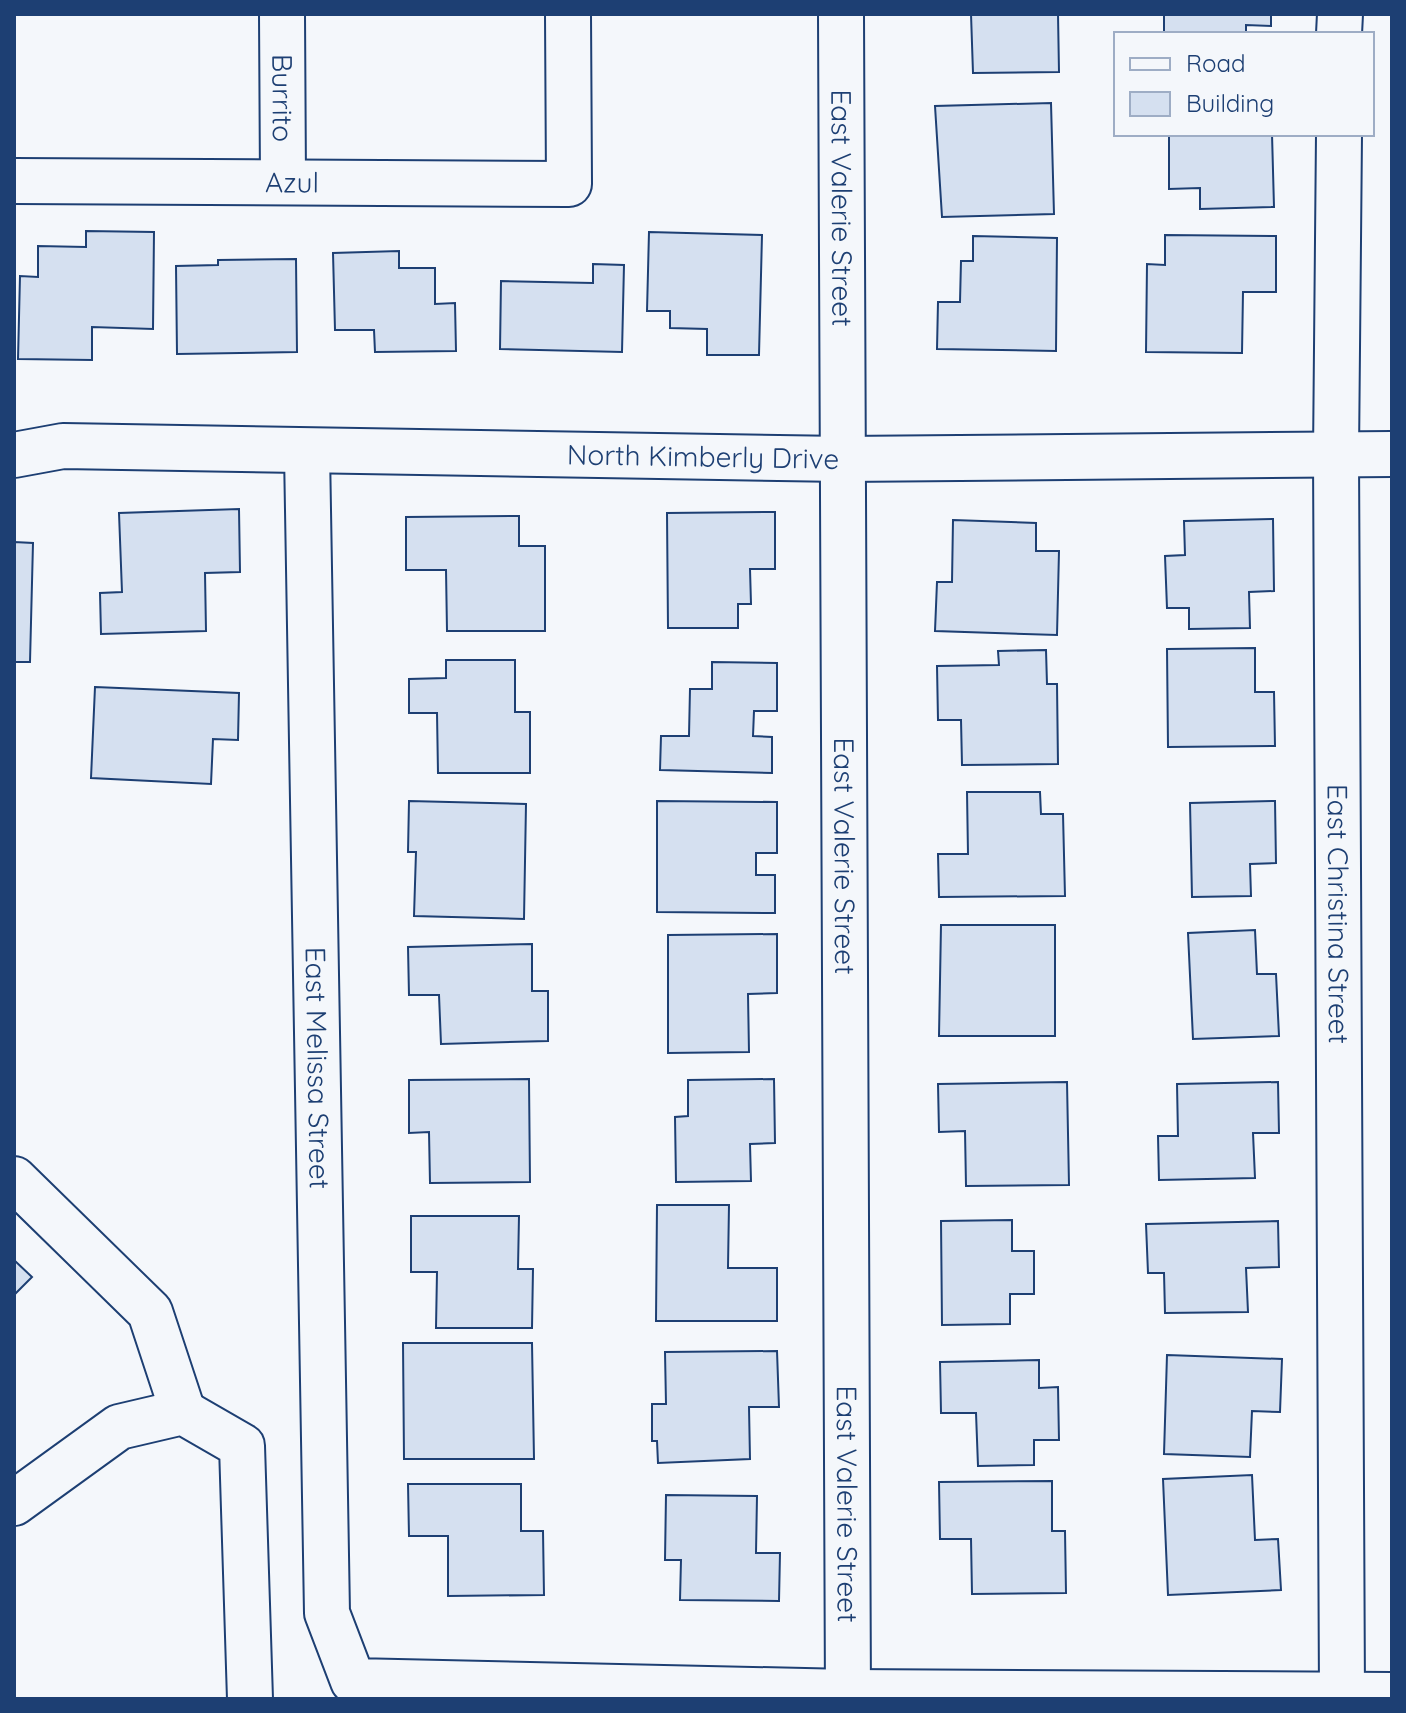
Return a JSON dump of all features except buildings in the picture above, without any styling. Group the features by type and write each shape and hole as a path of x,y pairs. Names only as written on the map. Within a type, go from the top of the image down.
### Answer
{"street":[{"name":"Burrito","path":"282,14 283,182"},
{"name":"Azul","path":"14,181 569,184 568,14"},
{"name":"East Valerie Street","path":"841,14 848,1695"},
{"name":"East Christina Street","path":"1339,136 1336,455 1342,1695"},
{"name":"North Kimberly Drive","path":"14,455 63,446 843,459 1392,454"},
{"name":"East Melissa Street","path":"307,452 327,1613 353,1681 848,1695"},
{"path":"14,1179 150,1312 183,1412 242,1446 250,1699"},
{"path":"14,1503 119,1427 183,1412"},
{"path":"848,1695 1392,1695"}]}
